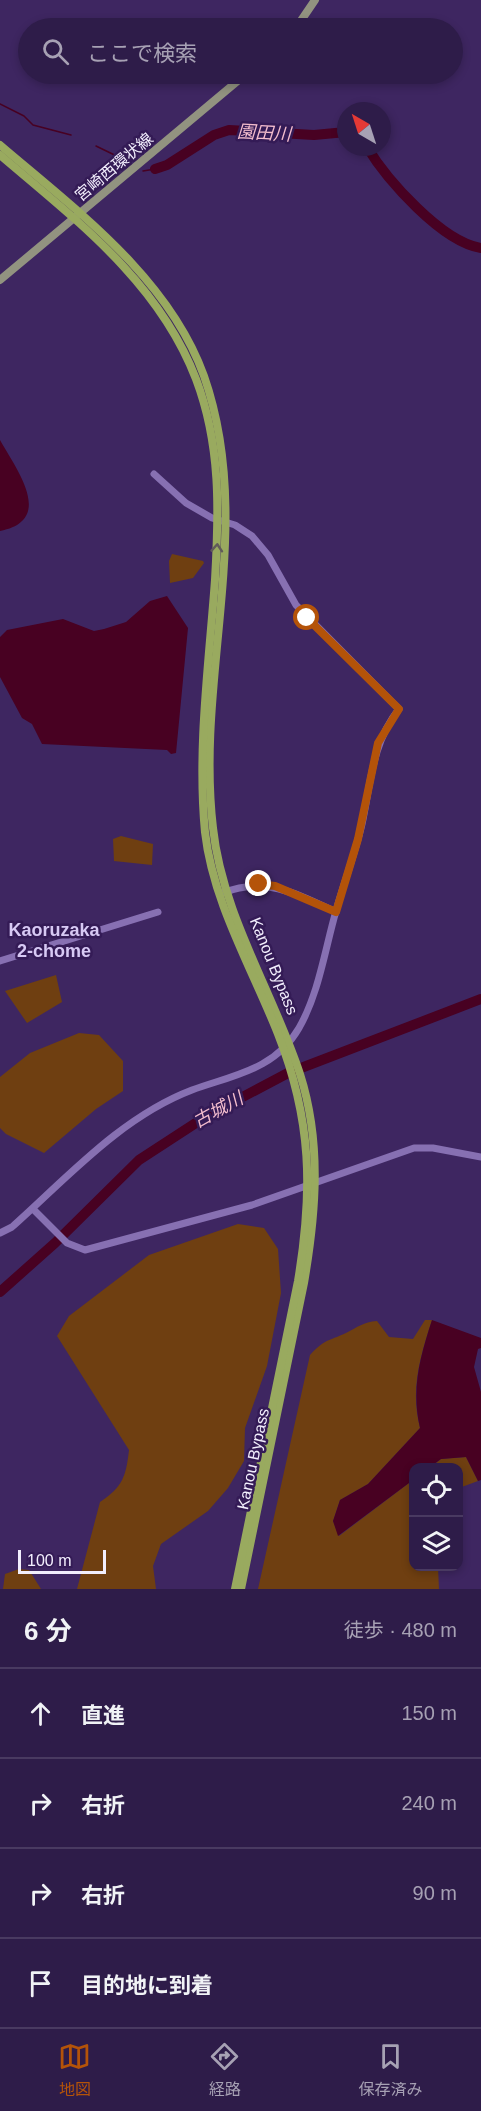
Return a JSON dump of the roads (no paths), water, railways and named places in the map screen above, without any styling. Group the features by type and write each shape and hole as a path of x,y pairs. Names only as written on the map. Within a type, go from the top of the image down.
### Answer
{"highway":[{"path":"0,145 77,216"},
{"path":"0,155 77,216"},
{"name":"Kanou Bypass","path":"77,216 119,250 152,285 175,320 203,373 219,425 225,468 223,520 203,761 206,834 224,892 309,1107 312,1194 304,1283 242,1589"},
{"name":"Kanou Bypass","path":"235,1589 298,1281 312,1194"}],"main road":[{"path":"303,18 315,0"},
{"name":"宮崎西環状線","path":"0,280 234,84"}],"street":[{"path":"0,1233 12,1227 104,1145 146,1113 193,1090 256,1070 278,1054 298,1030 305,1016 358,839 378,743 399,709 296,605 261,545 252,536 186,503 154,474"},
{"path":"224,892 244,885 275,886 336,912"},
{"path":"0,961 158,912"},
{"path":"33,1209 67,1244 85,1250 116,1244 298,1190 414,1148 433,1148 481,1157"}],"waterway":[{"path":"0,104 24,116 33,125 71,135"},
{"name":"園田川","path":"155,169 167,165 214,135 229,130 314,135 337,133"},
{"path":"96,146 129,162"},
{"name":"園田川","path":"373,156 402,192 433,222 466,243 481,248"},
{"path":"143,171 155,169"},
{"name":"古城川","path":"0,1292 55,1243 139,1160 205,1117 288,1073 481,999"}],"district":[{"name":"Kaoruzaka 2-chome","path":"54,940"}]}
